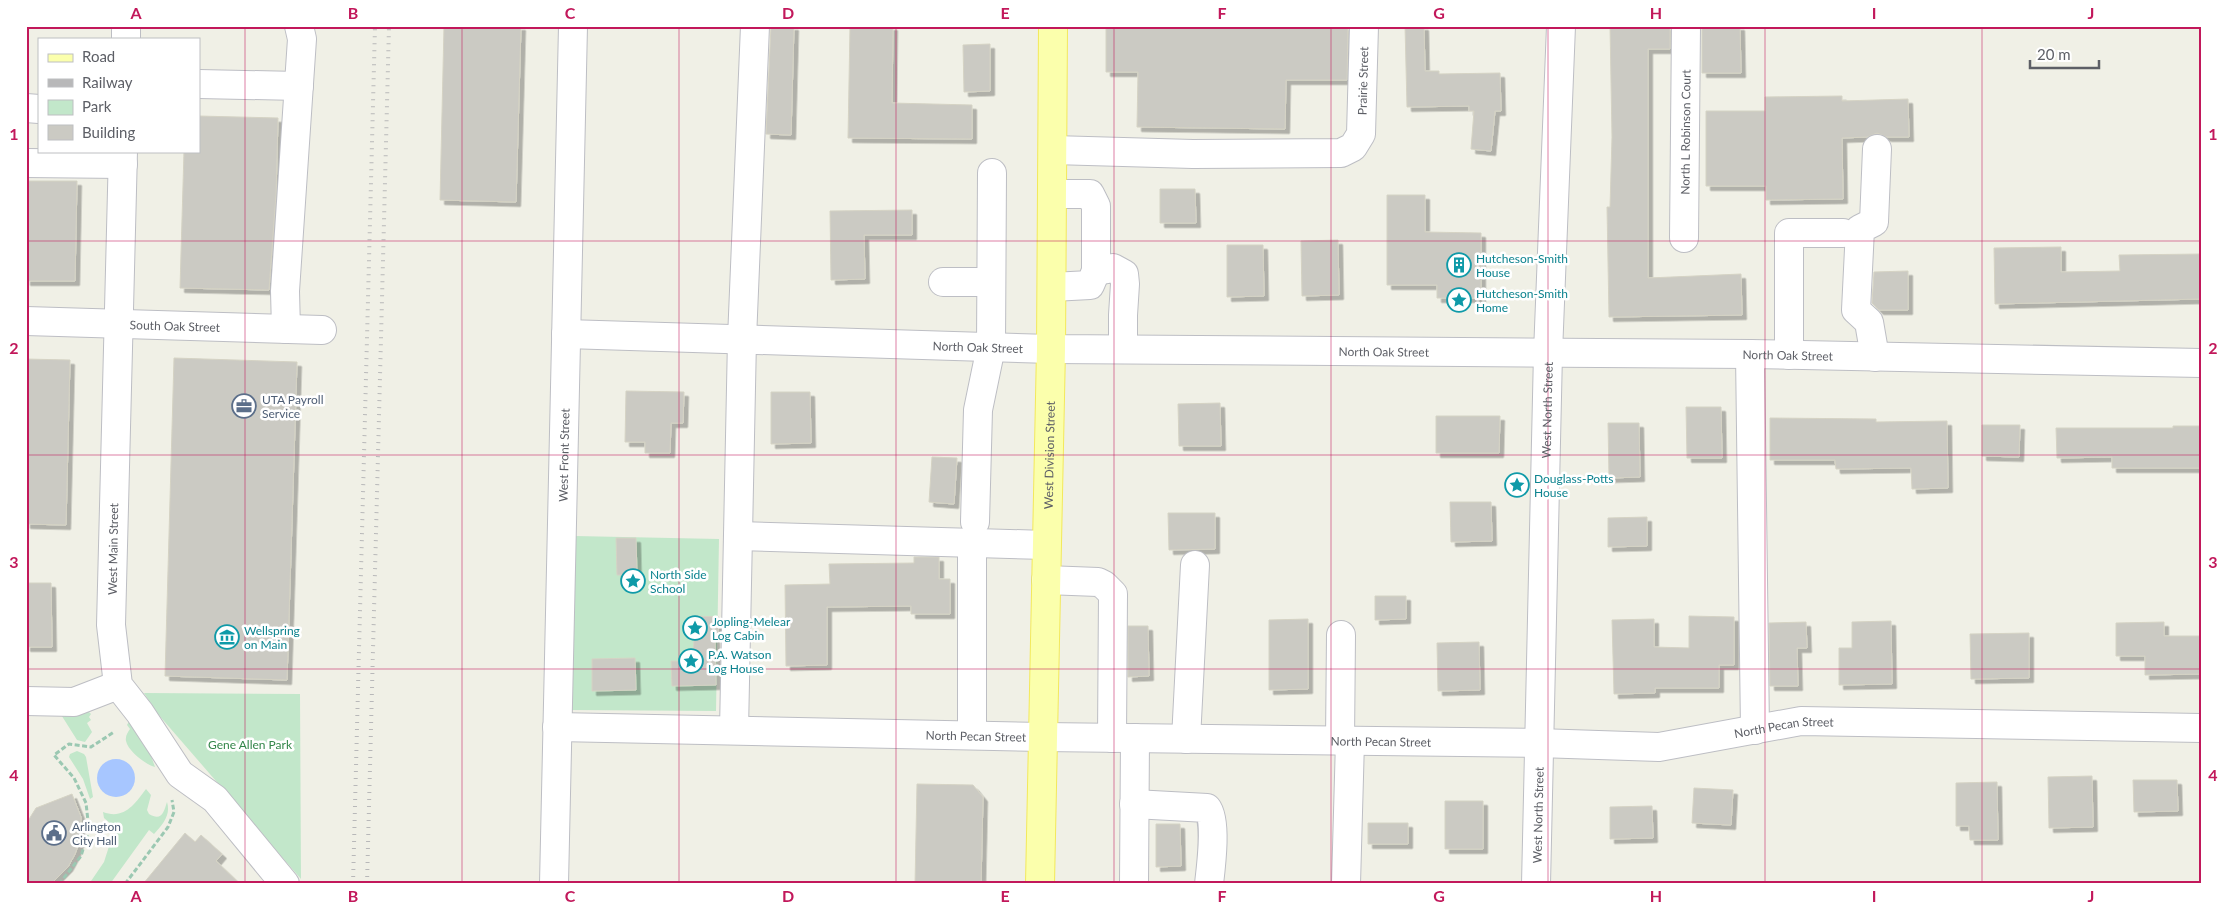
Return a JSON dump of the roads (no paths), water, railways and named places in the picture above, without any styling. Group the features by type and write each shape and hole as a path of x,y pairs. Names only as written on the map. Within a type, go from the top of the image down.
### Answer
{"main road":[{"name":"West Division Street","path":"1040,884 1052,287 1053,26"}],"street":[{"path":"286,329 284,290 302,39 300,26"},
{"name":"West Front Street","path":"554,884 573,26"},
{"path":"734,730 742,339 755,26"},
{"name":"Prairie Street","path":"1053,150 1193,154 1341,153 1353,147 1361,134 1364,26"},
{"name":"West North Street","path":"1536,884 1548,353 1561,26"},
{"name":"North L Robinson Court","path":"1684,238 1686,26"},
{"path":"200,84 299,86"},
{"path":"1875,357 1868,322 1856,310 1860,229 1874,222 1877,149"},
{"path":"26,163 123,158"},
{"name":"West Main Street","path":"118,685 111,626 123,158"},
{"path":"972,735 974,533 978,410 991,347 992,173"},
{"path":"1052,194 1090,194 1096,206 1096,271 1090,285 1052,287"},
{"path":"1789,355 1789,233 1843,233"},
{"path":"1096,271 1114,268 1124,274 1123,349"},
{"path":"942,282 992,282"},
{"name":"South Oak Street","path":"26,321 119,322 322,330"},
{"name":"North Oak Street","path":"566,334 991,347 1750,354 2201,363"},
{"path":"1750,354 1754,730"},
{"path":"738,536 974,533 1046,545"},
{"path":"1186,739 1195,565"},
{"path":"1046,580 1098,582 1113,594 1123,738 1134,804 1134,884"},
{"path":"1341,635 1345,741 1346,884"},
{"path":"26,701 74,702 118,685 140,713 180,774 215,799 284,884"},
{"name":"North Pecan Street","path":"557,728 1043,737 1538,743 1659,747 1801,721 2201,728"},
{"path":"1134,804 1206,808 1211,813 1212,852 1209,884"}],"water":[{"path":"116,759 130,764 135,778 130,792 116,797 102,792 97,778 102,764"}],"railway":[{"path":"353,884 375,26"},
{"path":"367,884 389,26"}],"place":[{"name":"Hutcheson-Smith House","path":"1459,265"},
{"name":"Hutcheson-Smith Home","path":"1459,300"},
{"name":"UTA Payroll Service","path":"244,406"},
{"name":"Douglass-Potts House","path":"1517,485"},
{"name":"North Side School","path":"633,581"},
{"name":"Jopling-Melear Log Cabin","path":"695,628"},
{"name":"Wellspring on Main","path":"227,637"},
{"name":"P.A. Watson Log House","path":"691,661"},
{"name":"Arlington City Hall","path":"54,833"}],"park label":[{"name":"Gene Allen Park","path":"250,744"}]}
